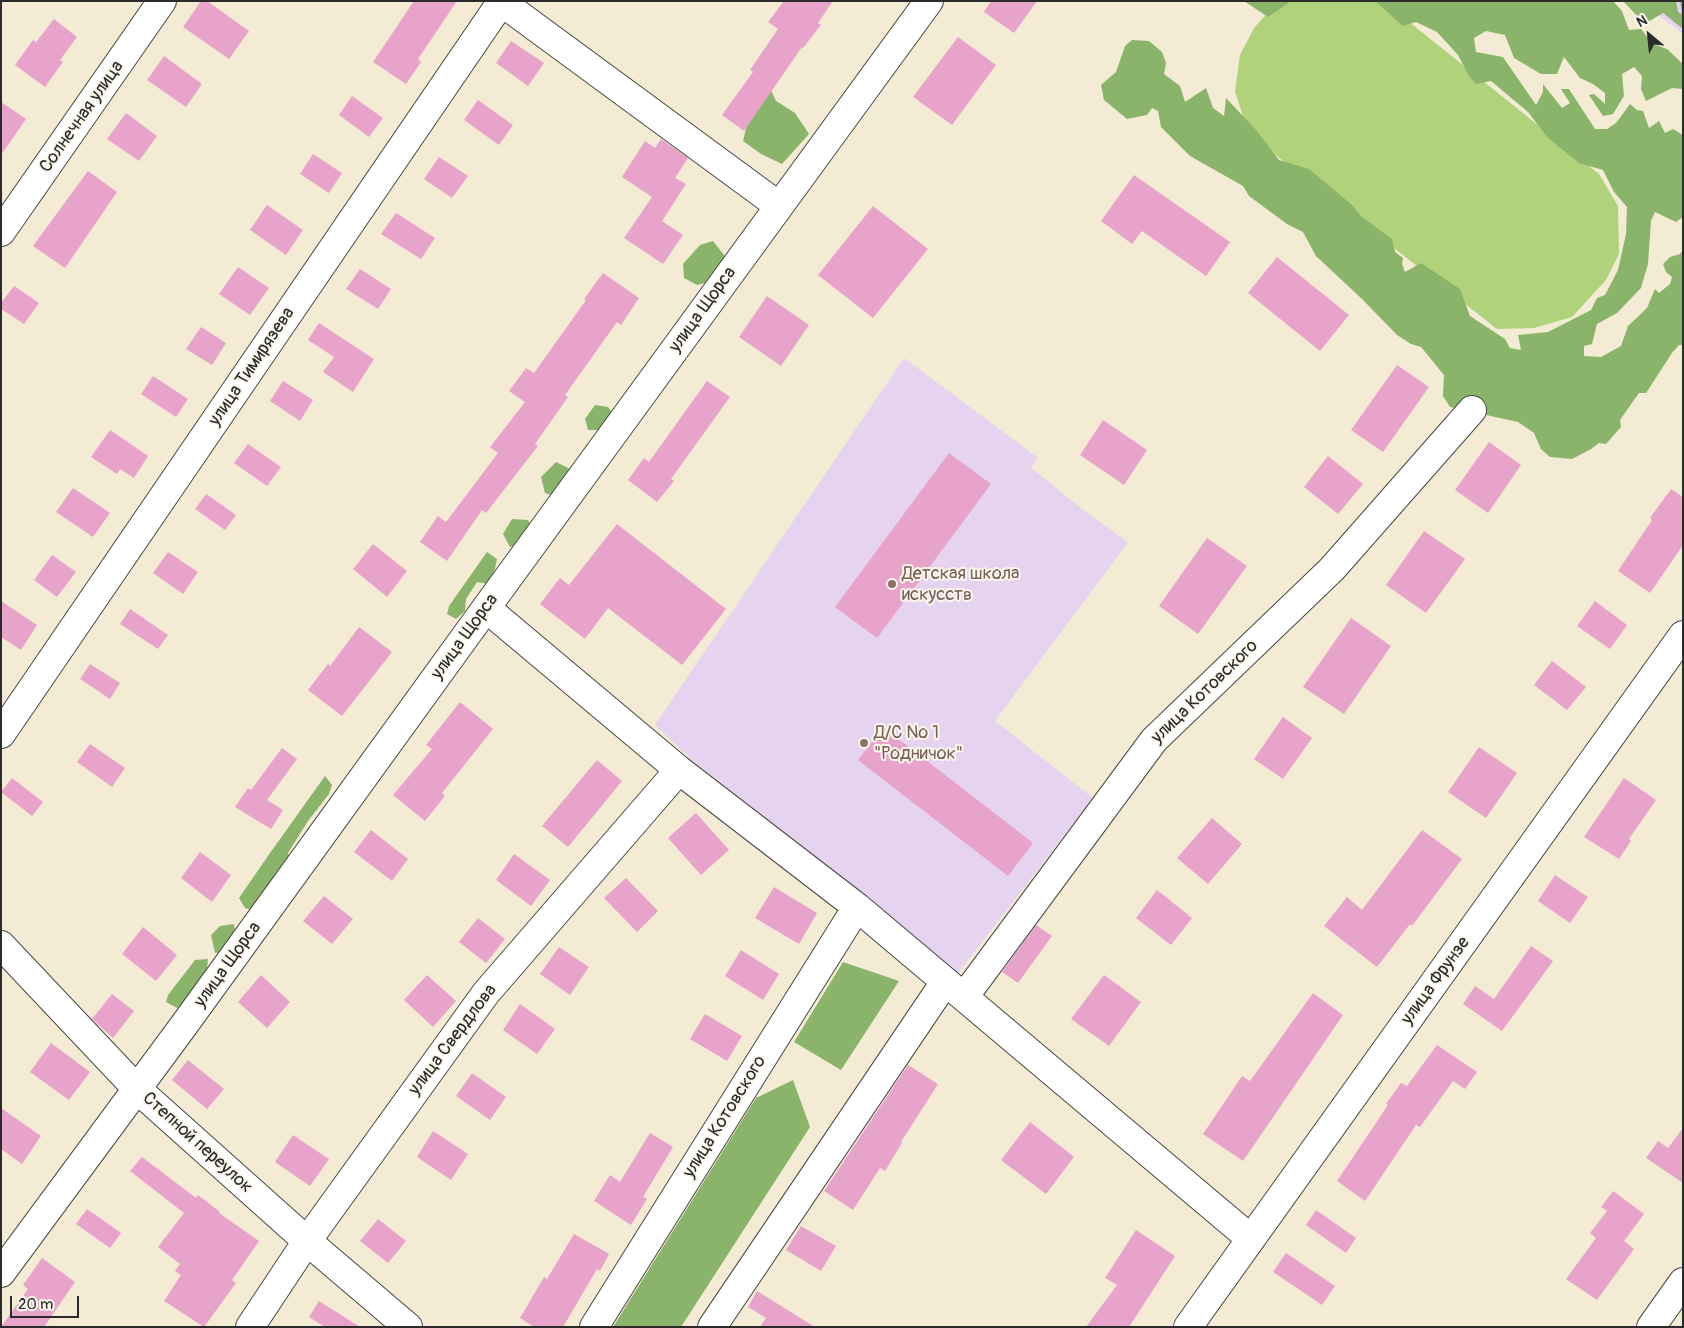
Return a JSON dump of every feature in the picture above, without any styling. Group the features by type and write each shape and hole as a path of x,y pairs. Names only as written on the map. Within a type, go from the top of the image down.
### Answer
{"street":[{"name":"Солнечная улица","path":"1,232 162,1"},
{"name":"улица Щорса","path":"1,1273 929,1"},
{"path":"501,2 779,206"},
{"name":"улица Тимирязева","path":"1,734 501,2"},
{"name":"улица Котовского","path":"712,1327 955,989 1154,740 1332,569 1472,410"},
{"path":"486,608 679,770 856,907 1251,1239"},
{"name":"улица Фрунзе","path":"1188,1327 1683,635"},
{"name":"улица Свердлова","path":"250,1327 307,1241 486,993 679,770"},
{"name":"улица Котовского","path":"594,1327 856,907"},
{"name":"Степной переулок","path":"1,945 137,1089 307,1241 408,1327"},
{"path":"1651,1327 1683,1282"}],"shaded area":[{"path":"1640,1 1683,1 1683,34"},
{"path":"904,358 1038,458 1031,468 1087,513 1128,542 995,721 1093,798 956,976 826,865 692,760 655,725"}],"green space":[{"path":"1244,1 1291,1 1268,17"},
{"path":"1278,1 1383,1 1599,174 1618,206 1619,254 1606,280 1572,317 1534,328 1497,329 1249,134 1235,92 1240,55 1254,28"},
{"path":"1375,1 1613,1 1622,11 1629,30 1641,29 1653,44 1667,49 1683,64 1683,89 1672,88 1646,101 1641,89 1642,76 1634,67 1622,74 1624,96 1613,114 1603,116 1589,95 1594,94 1605,104 1605,93 1593,84 1580,78 1564,57 1557,74 1541,74 1514,58 1505,35 1486,31 1474,38 1476,52 1503,57 1536,105 1543,92 1543,84 1562,108 1570,103 1561,89 1569,89 1595,129 1607,129 1616,123 1630,104 1637,110 1643,111 1649,128 1659,121 1665,133 1673,129 1683,135 1683,217 1676,222 1655,212 1651,221 1648,264 1641,288 1617,313 1597,324 1592,344 1584,346 1584,356 1601,357 1621,346 1628,326 1647,308 1655,289 1659,293 1670,284 1672,277 1666,272 1663,264 1670,257 1680,254 1683,250 1683,345 1679,345 1672,353 1646,393 1639,393 1620,420 1621,427 1606,444 1599,443 1572,459 1550,457 1541,449 1534,433 1518,422 1450,407 1443,396 1444,375 1421,347 1411,344 1397,335 1316,256 1303,232 1287,224 1249,196 1243,186 1190,156 1161,127 1158,111 1152,108 1147,115 1127,119 1104,100 1101,85 1116,72 1125,46 1132,40 1149,41 1162,52 1166,63 1164,74 1180,86 1185,102 1206,88 1213,108 1224,116 1226,98 1257,131 1279,160 1309,169 1352,205 1362,217 1392,239 1395,252 1403,258 1402,264 1405,272 1421,263 1460,289 1470,316 1505,339 1510,348 1521,350 1518,335 1548,332 1591,310 1597,298 1605,295 1618,270 1626,234 1627,207 1614,192 1603,170 1579,163 1548,138 1528,112 1491,81 1476,84 1469,76 1458,55 1437,32 1416,22 1403,26"},
{"path":"1623,1 1676,1 1678,12 1682,14 1680,1 1683,1 1683,29 1663,13 1648,22 1641,20"},
{"path":"770,88 776,101 795,113 809,134 782,164 761,154 743,141 752,105"},
{"path":"713,241 724,255 724,270 717,280 697,285 684,278 683,264 700,245"},
{"path":"595,405 608,407 614,415 601,430 588,430 585,419"},
{"path":"556,462 572,470 554,496 545,493 541,477"},
{"path":"512,519 528,520 532,527 525,544 510,547 503,534"},
{"path":"487,552 497,559 495,569 488,584 477,582 466,599 465,611 456,619 447,614 449,606"},
{"path":"325,776 332,785 329,794 308,821 288,853 291,862 257,911 245,908 239,898"},
{"path":"234,924 236,937 230,951 215,953 211,935 220,926"},
{"path":"208,959 206,979 191,1002 177,1008 166,1002 168,995 195,960"},
{"path":"843,962 899,981 841,1070 794,1042"},
{"path":"793,1080 810,1127 681,1327 613,1327 756,1098"}],"building":[{"path":"201,1 207,1 249,31 229,59 183,27"},
{"path":"414,1 457,1 418,59 421,62 406,84 373,62"},
{"path":"784,1 833,1 818,23 821,25 802,47 744,131 722,115 753,72 750,70 778,29 768,22"},
{"path":"991,1 1037,1 1014,33 984,12"},
{"path":"54,19 77,37 60,60 63,62 45,87 15,65 33,40 36,42"},
{"path":"958,37 996,65 952,125 913,97"},
{"path":"511,41 544,63 528,86 496,63"},
{"path":"164,56 202,84 186,107 147,80"},
{"path":"352,96 383,118 369,137 339,115"},
{"path":"478,100 513,125 499,145 464,120"},
{"path":"1,102 26,119 1,155"},
{"path":"126,113 157,136 139,161 107,139"},
{"path":"661,139 688,158 675,178 686,184 662,221 683,235 663,264 624,238 652,197 622,177 645,141 655,148"},
{"path":"313,154 342,173 329,193 300,174"},
{"path":"439,157 468,176 452,198 424,179"},
{"path":"88,171 117,192 65,268 33,246"},
{"path":"1134,175 1230,242 1206,276 1142,231 1132,244 1101,221"},
{"path":"267,205 303,230 286,255 250,230"},
{"path":"873,206 928,249 873,318 818,275"},
{"path":"396,213 435,238 421,259 381,234"},
{"path":"1277,257 1349,315 1320,351 1248,293"},
{"path":"238,267 269,288 250,315 219,294"},
{"path":"360,269 391,289 378,309 346,289"},
{"path":"603,273 639,298 621,325 617,322 565,395 568,397 535,444 538,446 486,513 482,510 447,561 420,542 438,516 446,522 498,453 490,447 525,402 509,391 526,368 534,373"},
{"path":"14,286 39,303 24,324 1,309 1,303"},
{"path":"767,296 809,325 781,366 739,337"},
{"path":"319,323 374,359 353,392 323,372 334,357 308,340"},
{"path":"201,327 226,343 212,365 186,349"},
{"path":"1397,365 1429,387 1383,452 1351,430"},
{"path":"153,376 188,399 176,417 141,394"},
{"path":"283,381 313,400 300,421 270,401"},
{"path":"707,381 730,397 671,479 674,481 657,502 628,480 644,458 649,462"},
{"path":"1103,420 1147,450 1124,485 1080,455"},
{"path":"110,430 148,456 134,478 120,469 117,474 91,457"},
{"path":"1489,442 1521,465 1488,513 1455,490"},
{"path":"248,444 281,467 267,486 234,463"},
{"path":"949,453 991,484 877,638 835,607"},
{"path":"1328,456 1363,484 1338,514 1304,487"},
{"path":"73,488 110,513 93,537 56,512"},
{"path":"1671,489 1683,497 1683,545 1650,593 1618,571 1652,520 1650,518"},
{"path":"206,494 236,515 225,530 195,509"},
{"path":"617,524 726,609 682,665 608,608 585,639 540,604 560,578 569,585"},
{"path":"1424,531 1465,559 1426,613 1386,585"},
{"path":"1207,538 1247,566 1198,634 1159,606"},
{"path":"373,544 407,571 387,597 353,569"},
{"path":"168,552 198,572 183,594 153,573"},
{"path":"52,555 76,572 57,597 34,580"},
{"path":"1,601 37,625 21,650 1,637"},
{"path":"1595,601 1627,625 1610,649 1577,626"},
{"path":"130,609 168,635 158,649 120,624"},
{"path":"1351,618 1391,646 1344,714 1303,687"},
{"path":"359,627 392,652 342,716 308,690 328,664 330,666"},
{"path":"1552,661 1586,687 1567,710 1534,685"},
{"path":"90,664 120,683 110,699 80,679"},
{"path":"460,702 493,729 442,793 445,796 425,821 393,795 432,749 426,745"},
{"path":"1283,717 1312,738 1283,779 1254,759"},
{"path":"883,727 1033,843 1008,876 858,760"},
{"path":"90,744 125,768 112,787 77,762"},
{"path":"1479,747 1517,773 1486,818 1448,792"},
{"path":"282,748 297,759 267,800 283,810 271,829 235,807 248,788 251,790"},
{"path":"597,760 622,781 568,847 542,826"},
{"path":"12,778 43,802 32,816 1,792"},
{"path":"1624,778 1656,800 1629,839 1631,841 1619,859 1584,837"},
{"path":"696,813 729,850 701,875 668,838"},
{"path":"1212,818 1242,844 1208,884 1177,858"},
{"path":"371,830 408,859 392,881 354,852"},
{"path":"1422,830 1462,859 1412,926 1410,924 1377,967 1324,926 1347,897 1362,910"},
{"path":"200,852 231,875 212,902 181,878"},
{"path":"514,854 550,880 531,906 496,880"},
{"path":"1555,875 1588,897 1570,923 1538,901"},
{"path":"626,878 658,911 637,932 604,898"},
{"path":"774,887 817,913 799,944 755,918"},
{"path":"1157,890 1192,918 1171,945 1136,918"},
{"path":"324,896 353,919 332,944 303,921"},
{"path":"478,918 505,939 486,963 459,942"},
{"path":"1036,925 1052,936 1018,983 1002,972"},
{"path":"143,927 177,955 156,981 122,954"},
{"path":"1531,946 1553,961 1502,1031 1463,1004 1475,986 1494,999"},
{"path":"559,947 589,967 570,995 540,974"},
{"path":"741,950 779,974 763,1000 725,976"},
{"path":"261,975 290,1002 267,1028 238,1002"},
{"path":"427,975 456,1001 433,1027 404,1000"},
{"path":"1104,975 1141,1002 1109,1046 1071,1019"},
{"path":"1313,993 1343,1015 1243,1161 1203,1134 1242,1076 1250,1081"},
{"path":"112,994 134,1011 113,1038 92,1019"},
{"path":"520,1004 555,1029 537,1054 503,1030"},
{"path":"705,1014 742,1036 727,1061 690,1039"},
{"path":"51,1043 90,1072 69,1100 30,1072"},
{"path":"1437,1045 1477,1072 1465,1089 1453,1081 1420,1127 1416,1125 1365,1201 1337,1181 1401,1083 1407,1086"},
{"path":"188,1060 224,1089 207,1109 172,1080"},
{"path":"908,1065 938,1084 885,1171 880,1168 853,1210 824,1191"},
{"path":"472,1073 506,1097 490,1120 456,1096"},
{"path":"1,1108 41,1136 22,1164 1,1149"},
{"path":"1030,1122 1074,1157 1046,1194 1001,1160"},
{"path":"1683,1128 1683,1183 1646,1158 1658,1141 1668,1148"},
{"path":"433,1131 468,1154 451,1180 417,1157"},
{"path":"650,1133 673,1147 643,1197 647,1199 631,1225 594,1201 610,1175 620,1182"},
{"path":"293,1135 329,1159 310,1186 275,1162"},
{"path":"142,1157 196,1198 198,1195 219,1213 259,1241 232,1280 236,1283 204,1327 164,1301 181,1275 175,1271 180,1264 158,1247 184,1213 130,1171"},
{"path":"1613,1191 1644,1214 1624,1241 1634,1249 1597,1300 1566,1279 1596,1238 1590,1233 1607,1211 1601,1207"},
{"path":"87,1209 121,1233 110,1248 76,1224"},
{"path":"1316,1210 1356,1238 1346,1253 1306,1225"},
{"path":"378,1219 406,1241 388,1263 360,1241"},
{"path":"801,1226 836,1246 821,1271 786,1250"},
{"path":"1136,1230 1175,1256 1129,1327 1086,1327 1117,1285 1105,1278"},
{"path":"574,1234 609,1254 600,1271 597,1269 563,1327 534,1327 520,1318 544,1277 547,1279"},
{"path":"1286,1253 1335,1286 1322,1305 1273,1272"},
{"path":"42,1258 75,1282 44,1327 1,1327 28,1289 23,1285"},
{"path":"757,1291 815,1327 760,1327 766,1318 748,1307"},
{"path":"319,1301 360,1327 325,1327 309,1317"}],"place":[{"name":"Детская школа искусств","path":"892,584"},
{"name":"Д/С № 1 \"Родничок\"","path":"864,743"}]}
